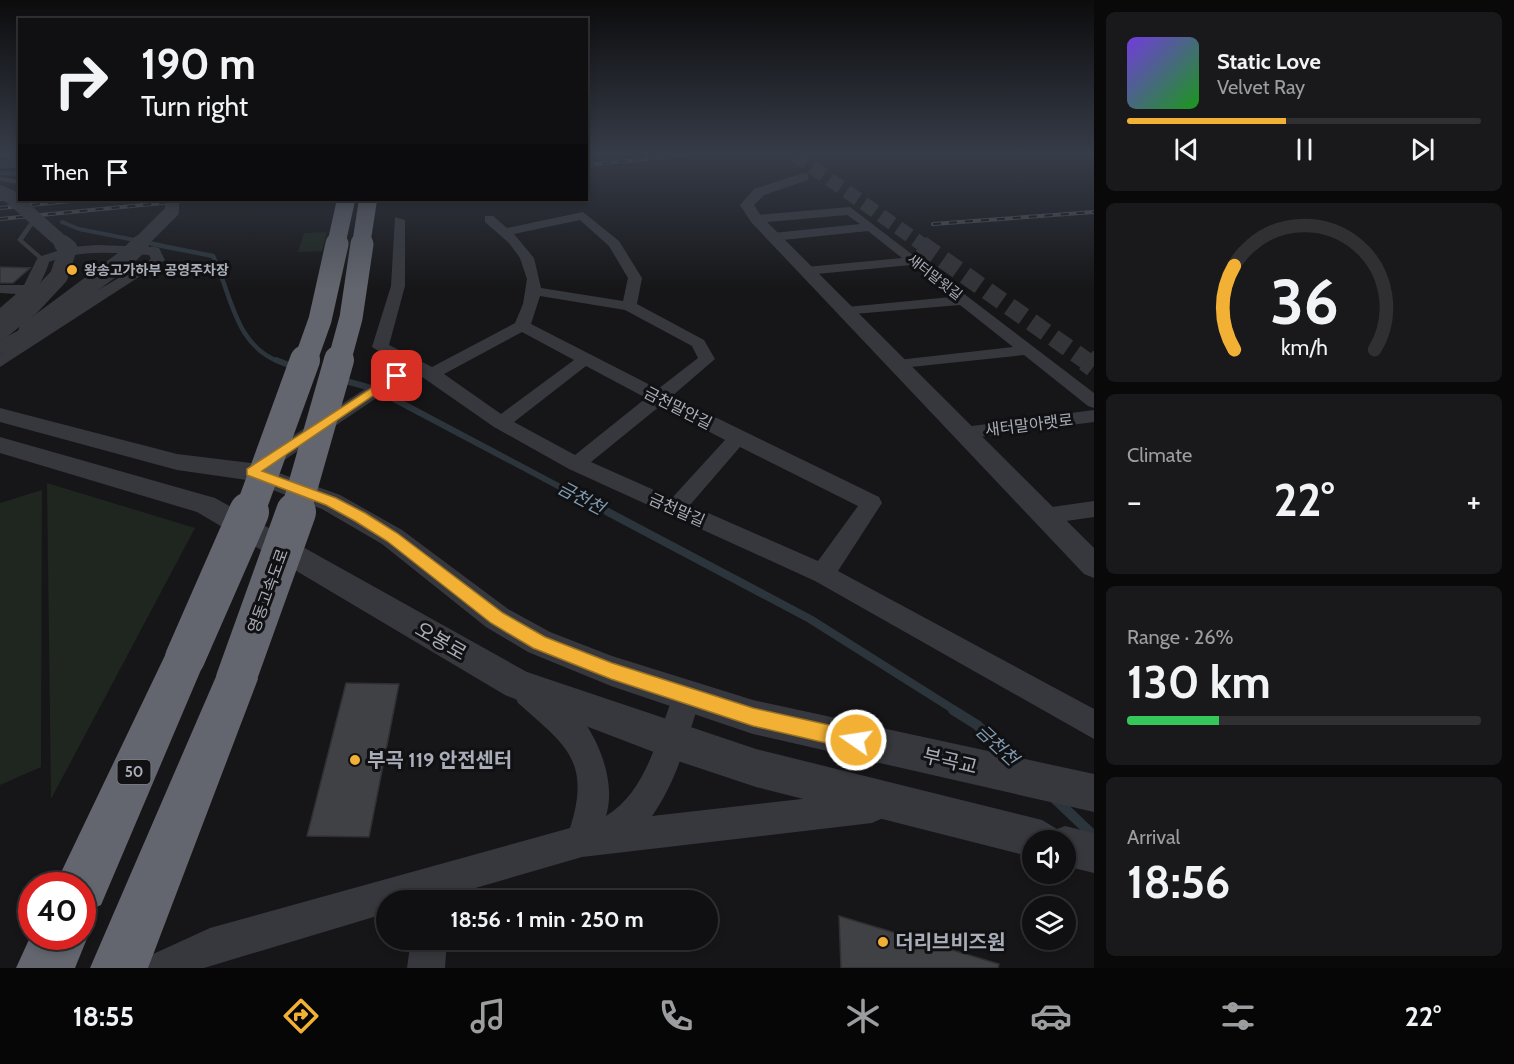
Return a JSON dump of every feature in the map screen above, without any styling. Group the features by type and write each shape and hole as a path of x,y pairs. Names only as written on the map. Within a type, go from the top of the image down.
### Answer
{"highway":[{"name":"50","path":"88,872 254,501 320,320 346,201"},
{"name":"영동고속도로","path":"119,968 236,679 299,504 351,318 368,201"},
{"path":"45,968 53,950"}],"street":[{"path":"0,331 30,307 59,276 68,248 13,200"},
{"path":"751,200 747,205 756,219"},
{"path":"0,348 27,332 125,259 172,211 172,201"},
{"name":"새터말윗길","path":"756,219 850,211 1094,402"},
{"path":"505,232 583,216 614,244 635,278 629,306"},
{"path":"251,472 362,399 423,369 522,326 534,291 533,272 527,259 505,232 489,219"},
{"name":"새터말아랫로","path":"756,219 1094,566"},
{"name":"금천말길","path":"399,220 398,286 380,347 423,369 501,423 576,464 823,574 1094,725"},
{"path":"773,237 871,227"},
{"path":"0,315 28,290 43,260 61,251 81,248 154,251 158,260 86,303 0,362"},
{"path":"806,271 914,261"},
{"path":"0,290 28,290"},
{"path":"534,291 629,306 698,343 707,358 576,464"},
{"path":"847,312 964,300"},
{"name":"금천말안길","path":"522,326 656,397 871,503 823,574"},
{"path":"898,365 1028,350"},
{"path":"501,423 585,360"},
{"path":"0,415 177,462 251,472 331,502 392,537 497,618 539,642 611,671 687,696 663,766 644,800 623,824 582,841 437,890"},
{"name":"새터말아랫로","path":"964,433 1094,416"},
{"path":"674,509 737,438"},
{"name":"오봉로","path":"0,445 206,506 517,684 672,741 756,768 896,804"},
{"path":"1045,516 1094,509"},
{"path":"517,684 576,735 591,768 593,806 582,841"},
{"name":"부곡교","path":"687,696 753,717 1094,793"},
{"path":"582,841 896,804 1022,835"},
{"path":"1076,849 1094,853"},
{"path":"164,968 210,946 376,905"},
{"path":"426,968 428,950"}],"lane":[{"path":"31,224 20,240 43,260"}],"shaded area":[{"path":"327,232 322,251 298,252 304,233"},
{"path":"47,483 195,528 51,799"},
{"path":"42,490 41,767 0,785 0,503"}],"building":[{"path":"0,267 30,268 13,283 0,283"},
{"name":"부곡 119 안전센터","path":"346,683 399,684 369,837 307,836"},
{"name":"더리브비즈원","path":"839,916 999,964 998,968 841,968"}],"waterway":[{"name":"금천천","path":"62,222 79,229 160,245"},
{"name":"금천천","path":"152,244 213,256 236,317 244,331 253,344 277,360"},
{"name":"금천천","path":"277,360 294,367"},
{"name":"금천천","path":"342,380 375,389 611,514"},
{"name":"금천천","path":"608,512 810,619 956,711"},
{"name":"금천천","path":"953,710 977,725 1016,762"},
{"name":"금천천","path":"1055,799 1094,836"}],"tunnel":[{"path":"859,200 923,245"},
{"path":"921,244 1088,362"},
{"path":"1086,360 1094,366"}],"railway":[{"path":"0,208 72,201"},
{"path":"0,219 183,201"},
{"path":"933,224 1094,212"}],"place":[{"name":"왕송고가하부 공영주차장","path":"72,270"},
{"name":"부곡 119 안전센터","path":"355,760"},
{"name":"더리브비즈원","path":"883,942"}],"route":[{"path":"397,376 251,472 331,502 360,517 392,537 497,618 539,642 611,671 753,717 856,740"}]}
